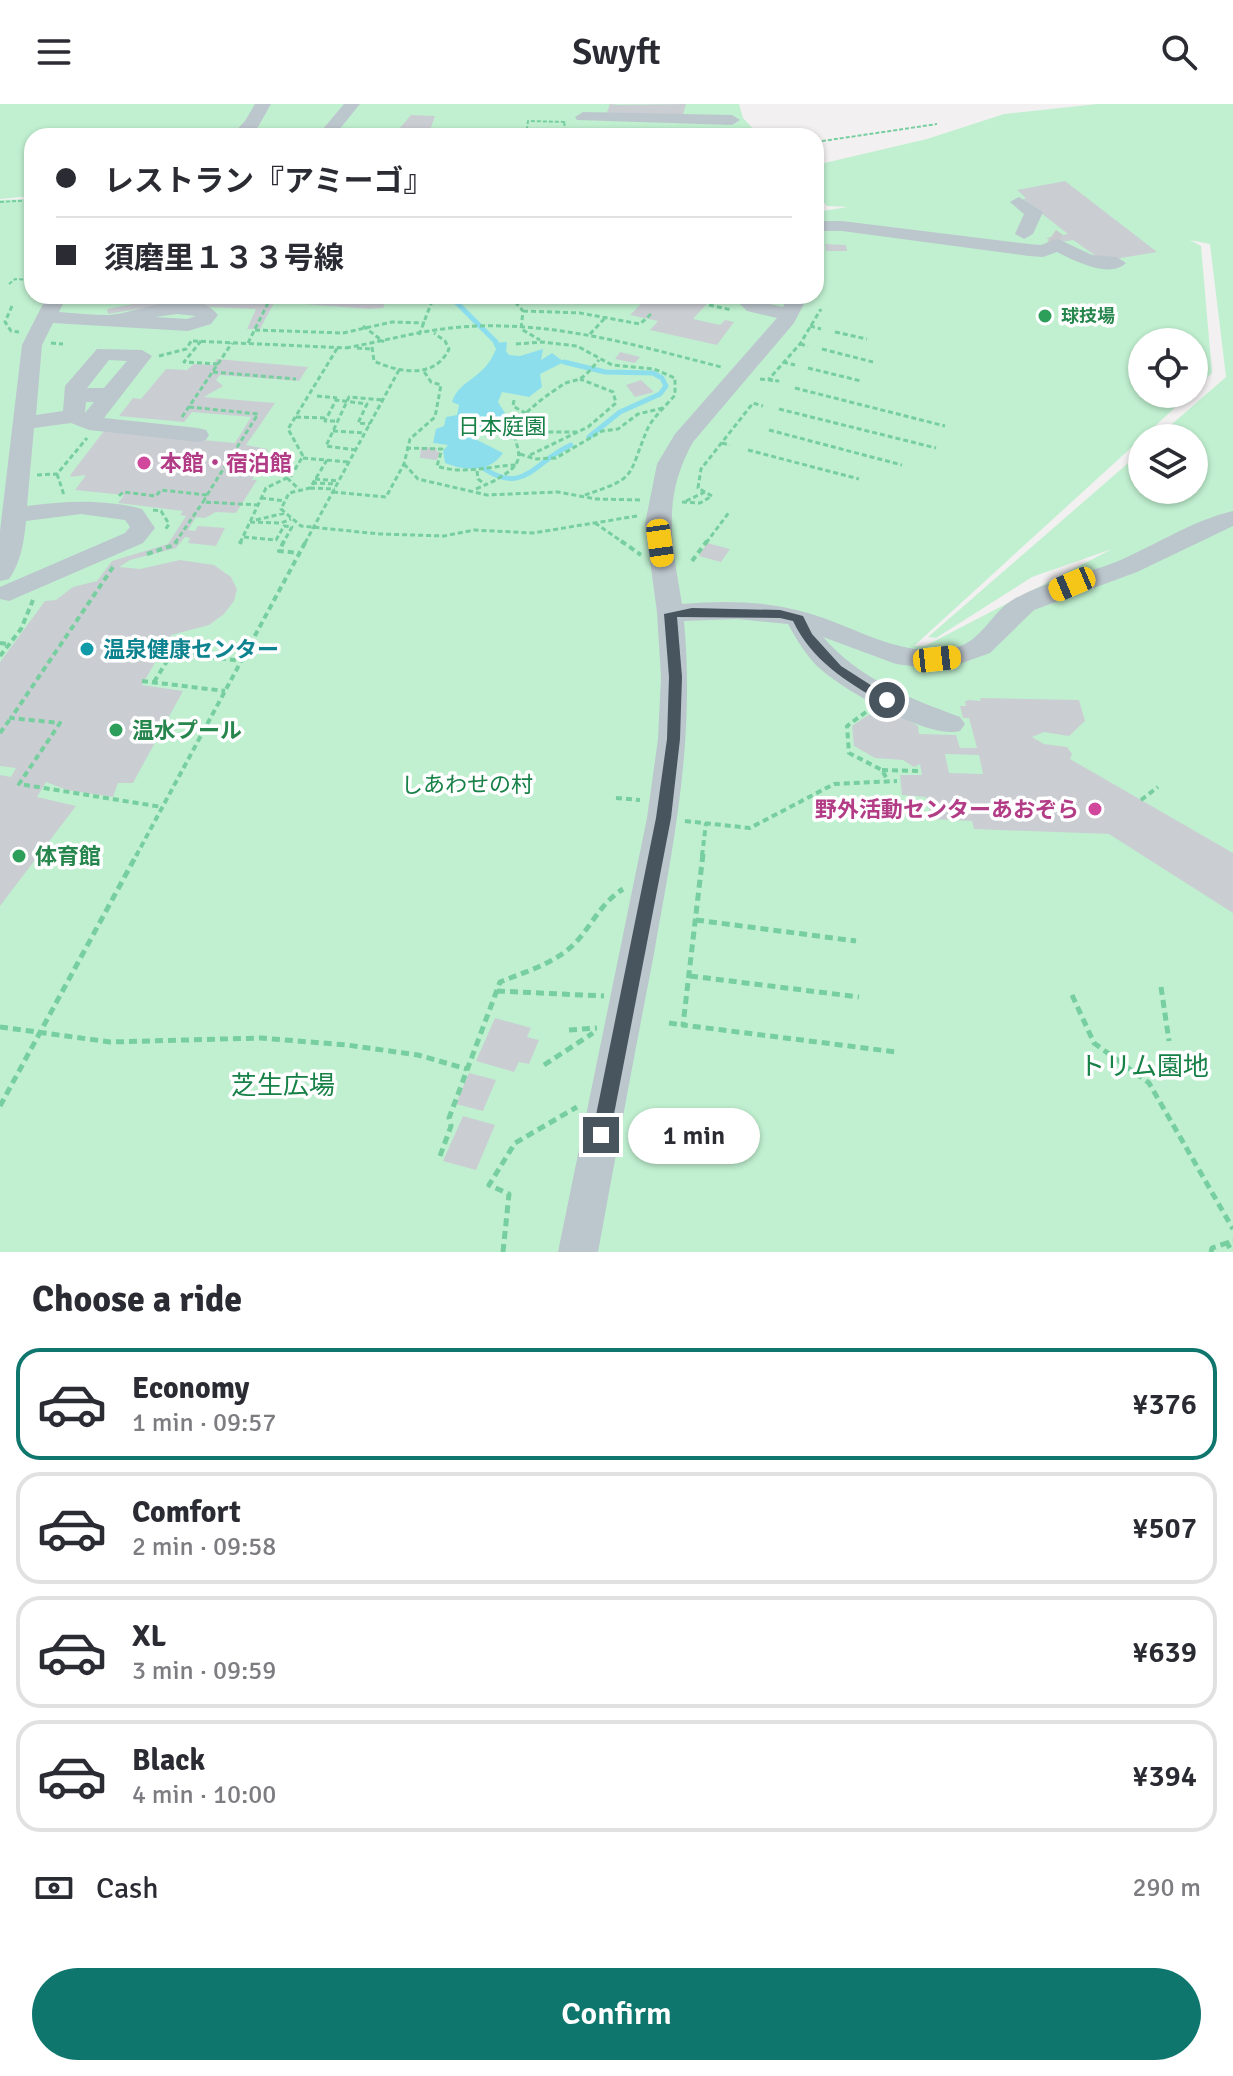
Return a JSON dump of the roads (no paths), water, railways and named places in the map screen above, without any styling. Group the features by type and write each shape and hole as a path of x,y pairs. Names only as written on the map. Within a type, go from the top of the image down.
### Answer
{"street":[{"path":"248,128 263,104"},
{"path":"332,128 352,104"},
{"path":"691,121 694,104"},
{"path":"594,114 691,121 730,112"},
{"path":"1019,202 1034,212 1027,242"},
{"path":"824,226 1027,242 1043,251 1055,241 1088,260 1117,263"},
{"path":"15,515 98,508 133,514 143,528 134,538 4,583 15,515 32,345 52,304"},
{"path":"742,304 805,311"},
{"path":"578,1252 663,818 673,739 675,677 657,524 669,464 683,439 805,311"},
{"path":"45,317 114,320"},
{"path":"104,353 142,356 110,395 83,416 76,386 104,353"},
{"path":"24,423 83,416 198,435"},
{"path":"670,614 780,614 895,656 921,660 967,653 980,649 996,636 1022,605 1072,584 1124,568 1212,524 1233,518"},
{"path":"798,619 806,636 836,669 887,700 950,724"}],"water":[{"path":"507,342 509,355 520,356 543,349 541,360 552,353 564,362 540,374 542,387 529,397 502,392 498,402 505,413 503,424 482,429 475,439 503,453 498,460 477,468 461,468 445,463 443,451 448,445 433,443 436,429 444,426 446,417 457,415 459,405 452,402 455,394 491,359 496,349 493,343"}],"waterway":[{"path":"458,304 496,342"},
{"path":"564,362 605,372 653,373 662,378 666,386 660,394 620,412 589,437"},
{"path":"483,468 497,476 520,477 571,445"}],"tunnel":[{"path":"1051,237 1058,242"}],"place":[{"name":"球技場","path":"1045,316"},
{"name":"本館・宿泊館","path":"144,463"},
{"name":"温泉健康センター","path":"87,649"},
{"name":"温水プール","path":"116,730"},
{"name":"野外活動センターあおぞら","path":"1095,809"},
{"name":"体育館","path":"19,856"}],"park label":[{"name":"日本庭園","path":"502,426"},
{"name":"しあわせの村","path":"467,784"},
{"name":"トリム園地","path":"1144,1067"},
{"name":"芝生広場","path":"283,1086"}]}
